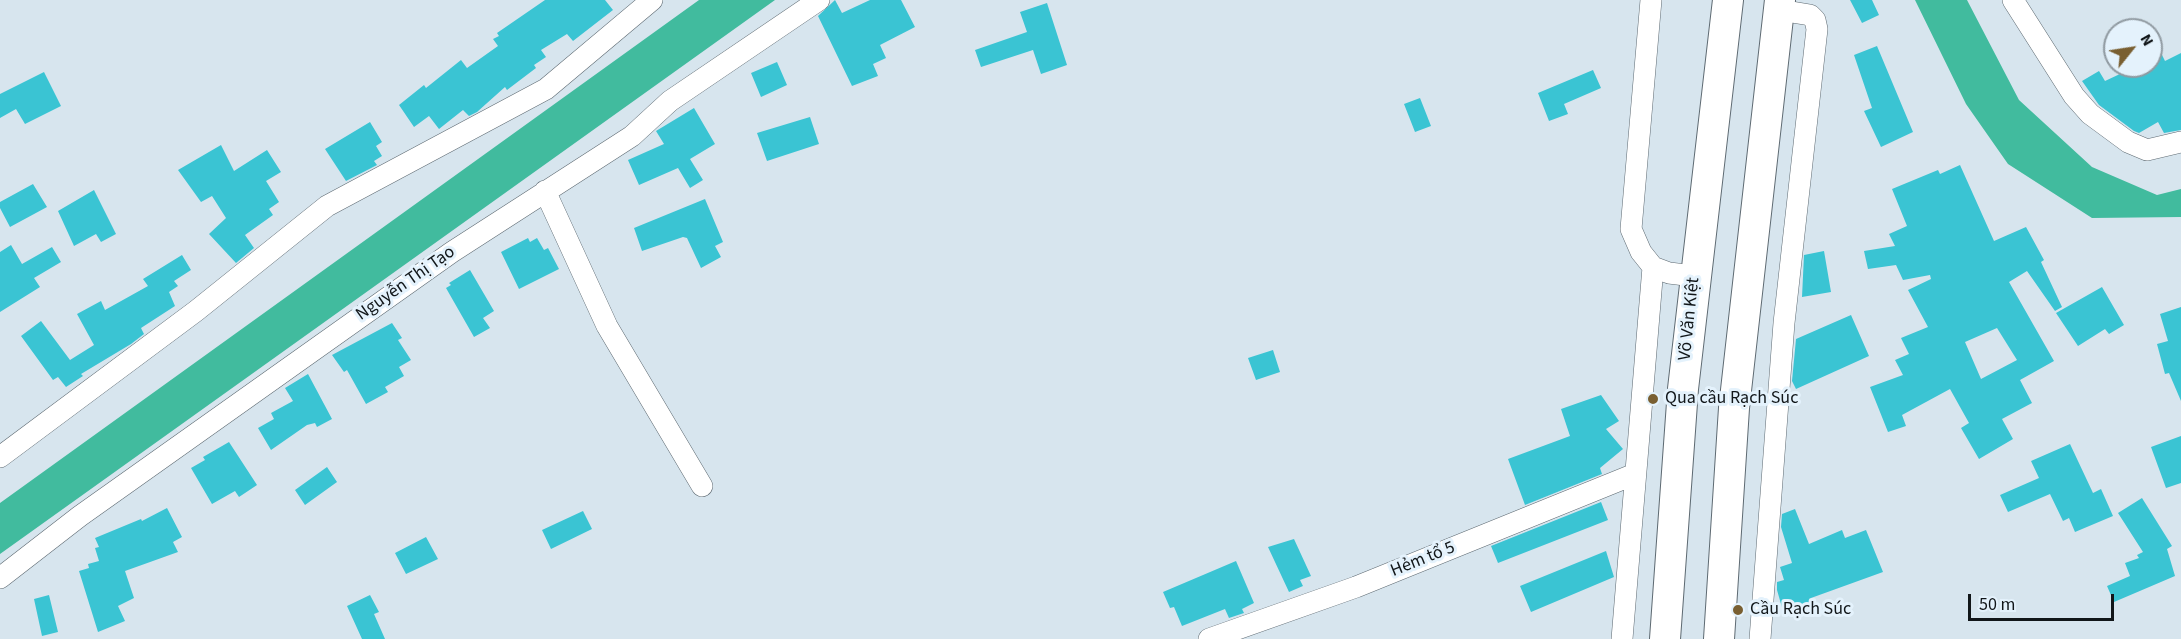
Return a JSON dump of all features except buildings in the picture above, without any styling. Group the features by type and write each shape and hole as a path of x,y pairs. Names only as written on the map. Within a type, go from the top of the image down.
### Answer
{"main road":[{"name":"Võ Văn Kiệt","path":"1665,639 1683,389 1694,276 1728,0"},
{"path":"1719,639 1734,408 1780,5"}],"street":[{"path":"0,457 196,311 327,206 546,90 652,0"},
{"name":"Nguyễn Thị Tạo","path":"0,578 80,516 298,360 452,252 632,136 670,101 819,0"},
{"path":"1651,0 1631,229 1641,252 1653,267 1669,273 1694,276"},
{"path":"2013,0 2074,96 2090,114 2128,142 2147,150 2181,142"},
{"path":"1760,639 1784,323 1817,29 1815,20 1810,15 1780,5"},
{"path":"545,191 606,326 702,486"},
{"path":"1622,639 1653,267"},
{"name":"Hẻm tổ 5","path":"1209,639 1356,587 1635,474"}],"shaded area":[{"path":"699,0 775,0 0,554 0,503"},
{"path":"1915,0 1967,0 2019,100 2092,167 2157,195 2181,189 2181,217 2092,218 2008,164 1966,104"}],"place":[{"name":"Qua cầu Rạch Súc","path":"1653,399"},
{"name":"Cầu Rạch Súc","path":"1738,610"}]}
